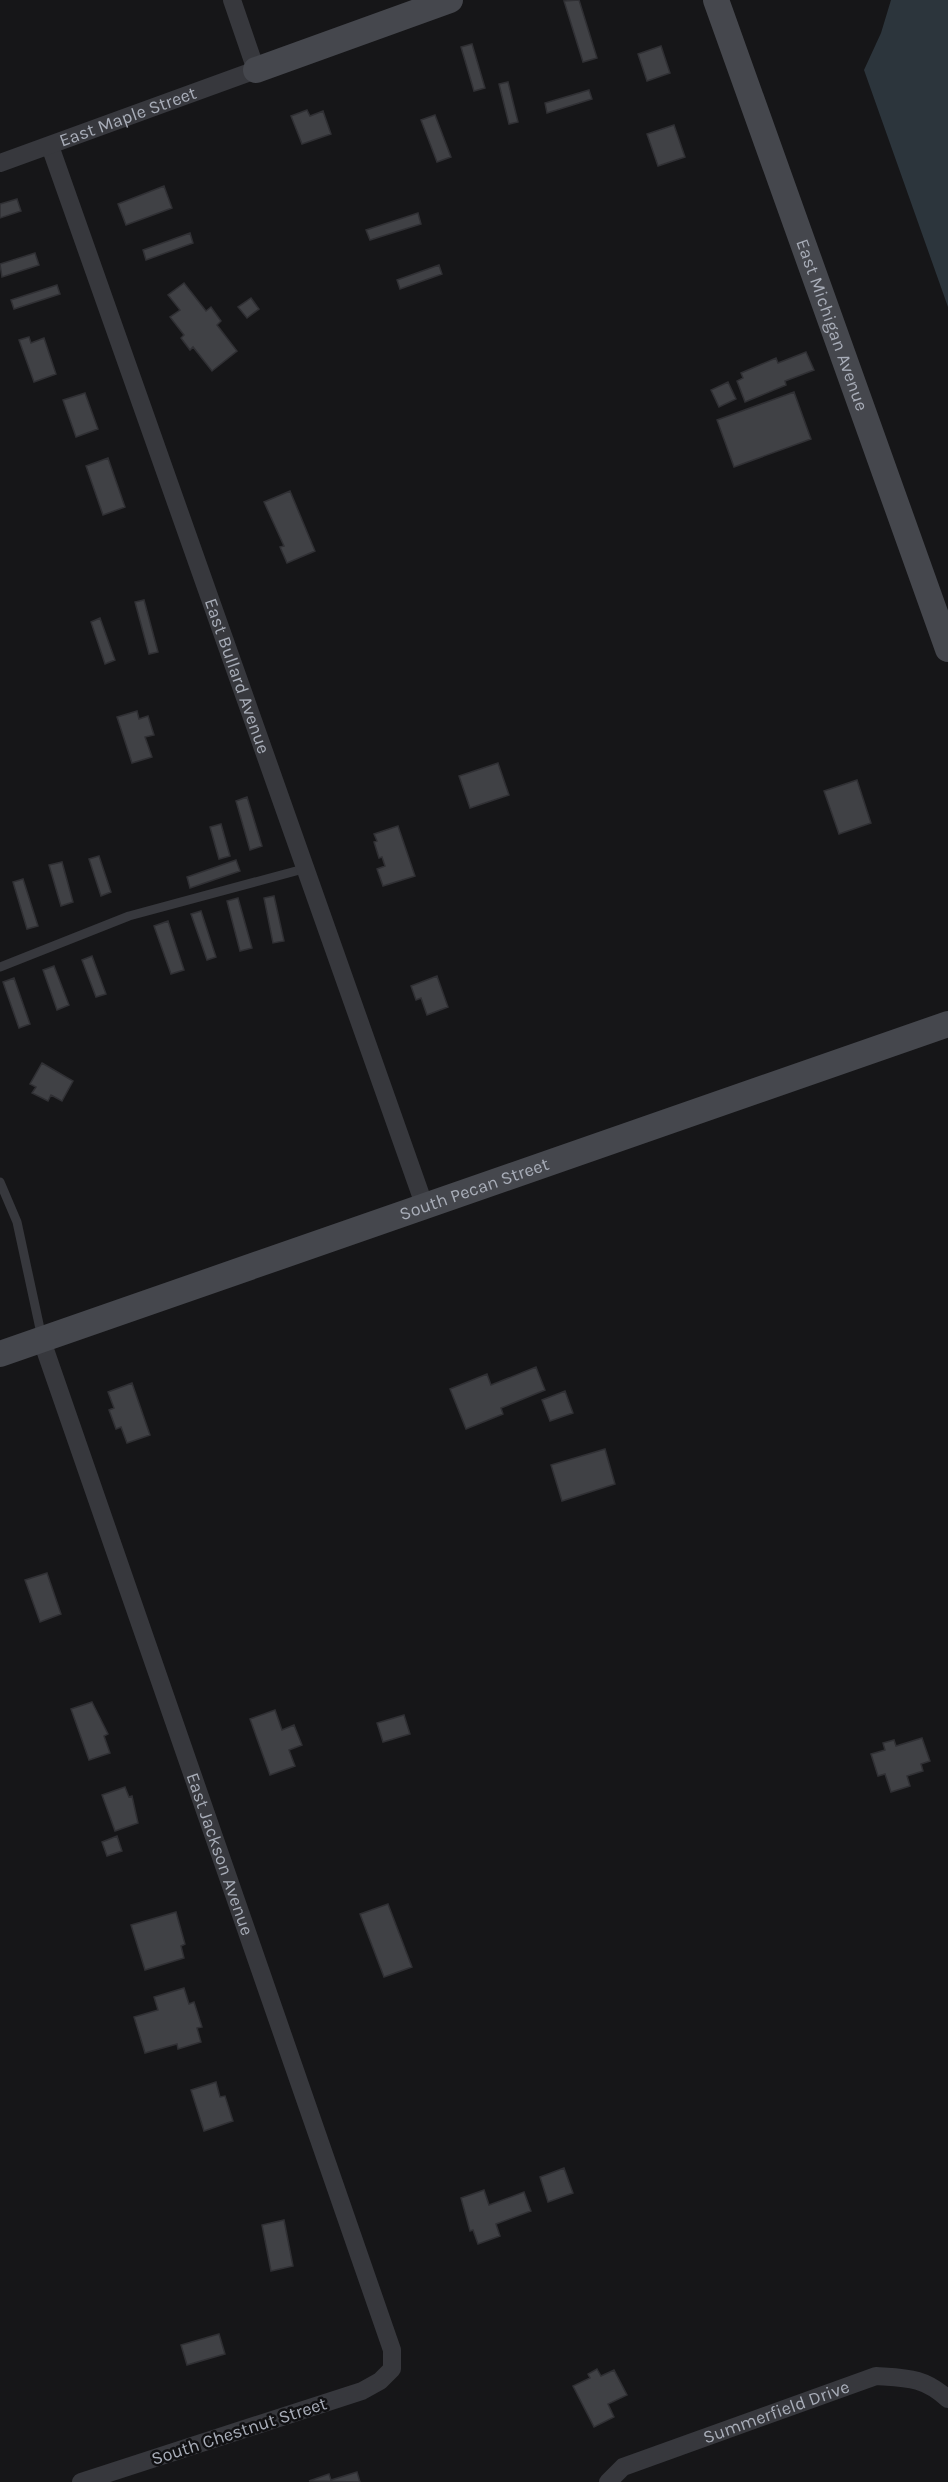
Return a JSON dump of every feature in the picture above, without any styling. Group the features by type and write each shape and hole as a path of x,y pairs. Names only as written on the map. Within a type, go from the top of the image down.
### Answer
{"street":[{"path":"232,0 256,70 450,0"},
{"name":"East Michigan Avenue","path":"716,0 948,649"},
{"name":"East Maple Street","path":"0,163 256,70"},
{"name":"East Bullard Avenue","path":"50,146 425,1207"},
{"name":"South Pecan Street","path":"0,1354 948,1024"},
{"name":"East Jackson Avenue","path":"42,1341 392,2350 392,2369"},
{"name":"South Chestnut Street","path":"89,2481 362,2391 380,2381 392,2369"},
{"name":"Summerfield Drive","path":"608,2482 623,2466 876,2376 908,2378 932,2384 948,2398"}],"lane":[{"path":"0,967 129,916 307,868"},
{"path":"0,1182 17,1222 42,1341"}],"shaded area":[{"path":"891,0 948,0 948,307 864,70 881,33"}],"building":[{"path":"579,0 597,58 583,62 564,1"},
{"path":"472,44 485,88 474,91 461,47"},
{"path":"661,46 670,73 647,81 638,54"},
{"path":"508,82 518,122 509,124 499,84"},
{"path":"589,90 592,99 547,113 545,103"},
{"path":"307,110 310,116 323,111 331,134 302,144 291,116"},
{"path":"435,115 451,157 437,162 421,120"},
{"path":"674,125 685,157 658,166 647,134"},
{"path":"164,186 172,208 126,225 118,204"},
{"path":"17,199 21,211 0,218 0,204"},
{"path":"418,213 421,224 370,240 366,230"},
{"path":"190,233 193,243 146,260 143,250"},
{"path":"35,253 39,265 2,277 0,264"},
{"path":"439,265 442,274 400,289 397,280"},
{"path":"184,283 206,311 211,307 221,321 217,325 237,351 212,371 193,347 190,350 181,338 184,335 170,317 180,310 168,295"},
{"path":"57,285 60,294 14,309 11,300"},
{"path":"251,298 259,309 247,318 238,307"},
{"path":"29,337 31,343 44,338 56,374 34,382 19,340"},
{"path":"806,352 814,370 785,381 786,385 745,402 737,381 743,378 741,373 776,358 778,363"},
{"path":"728,382 736,399 719,407 711,390"},
{"path":"794,392 811,439 734,467 717,420"},
{"path":"85,393 98,429 76,437 63,400"},
{"path":"108,458 125,507 103,515 86,466"},
{"path":"290,491 315,551 287,563 280,547 284,546 264,502"},
{"path":"144,600 158,652 149,654 135,602"},
{"path":"100,618 115,660 105,664 91,622"},
{"path":"137,711 139,719 148,716 154,735 145,737 152,757 132,763 117,717"},
{"path":"498,763 509,795 470,808 459,776"},
{"path":"857,780 871,823 839,834 824,791"},
{"path":"247,797 262,846 250,850 236,801"},
{"path":"221,824 230,856 219,859 210,827"},
{"path":"398,826 415,876 383,886 377,869 385,866 382,857 379,858 374,834"},
{"path":"99,856 111,892 101,896 89,859"},
{"path":"236,860 240,871 190,888 187,877"},
{"path":"62,862 73,902 61,906 49,865"},
{"path":"23,879 38,926 27,929 13,882"},
{"path":"274,896 284,941 273,943 264,898"},
{"path":"238,898 252,948 240,951 227,901"},
{"path":"201,911 216,957 207,960 191,914"},
{"path":"168,921 184,970 171,974 154,926"},
{"path":"92,956 106,994 96,997 82,960"},
{"path":"54,966 69,1005 57,1010 43,970"},
{"path":"437,976 448,1007 427,1015 421,998 416,1000 411,986"},
{"path":"14,978 30,1024 19,1028 3,982"},
{"path":"42,1063 73,1081 62,1101 51,1095 48,1101 32,1093 36,1087 30,1084"},
{"path":"536,1367 545,1390 501,1408 503,1414 466,1429 450,1389 487,1374 491,1385"},
{"path":"132,1383 150,1435 127,1443 121,1427 116,1429 109,1410 114,1408 108,1392"},
{"path":"565,1391 573,1413 550,1421 542,1400"},
{"path":"605,1449 615,1484 562,1501 551,1465"},
{"path":"47,1573 61,1614 40,1622 25,1580"},
{"path":"92,1702 108,1734 104,1736 110,1753 89,1760 71,1709"},
{"path":"275,1710 282,1730 294,1725 302,1745 289,1750 295,1766 270,1775 250,1719"},
{"path":"404,1715 410,1734 383,1742 377,1723"},
{"path":"922,1738 930,1761 921,1764 923,1771 907,1776 910,1786 891,1792 885,1774 878,1776 871,1754 885,1750 883,1743 894,1740 896,1746"},
{"path":"125,1787 129,1797 132,1796 138,1823 115,1831 102,1795"},
{"path":"117,1836 122,1851 107,1856 102,1842"},
{"path":"388,1904 412,1967 384,1977 360,1914"},
{"path":"176,1912 185,1944 181,1946 184,1958 145,1970 131,1925"},
{"path":"184,1988 189,2004 194,2002 202,2027 197,2028 201,2042 178,2049 177,2044 145,2053 134,2017 158,2010 154,1997"},
{"path":"216,2082 220,2097 225,2096 233,2121 204,2131 191,2090"},
{"path":"564,2168 573,2193 548,2202 540,2177"},
{"path":"484,2190 489,2205 524,2192 531,2211 496,2224 500,2236 478,2244 473,2230 470,2231 461,2198"},
{"path":"284,2220 293,2266 271,2271 262,2225"},
{"path":"219,2334 225,2354 187,2365 181,2345"},
{"path":"597,2369 601,2376 614,2370 627,2395 608,2404 614,2417 594,2427 573,2386 590,2378 588,2374"},
{"path":"357,2472 360,2482 309,2481 329,2474 331,2480"}]}
